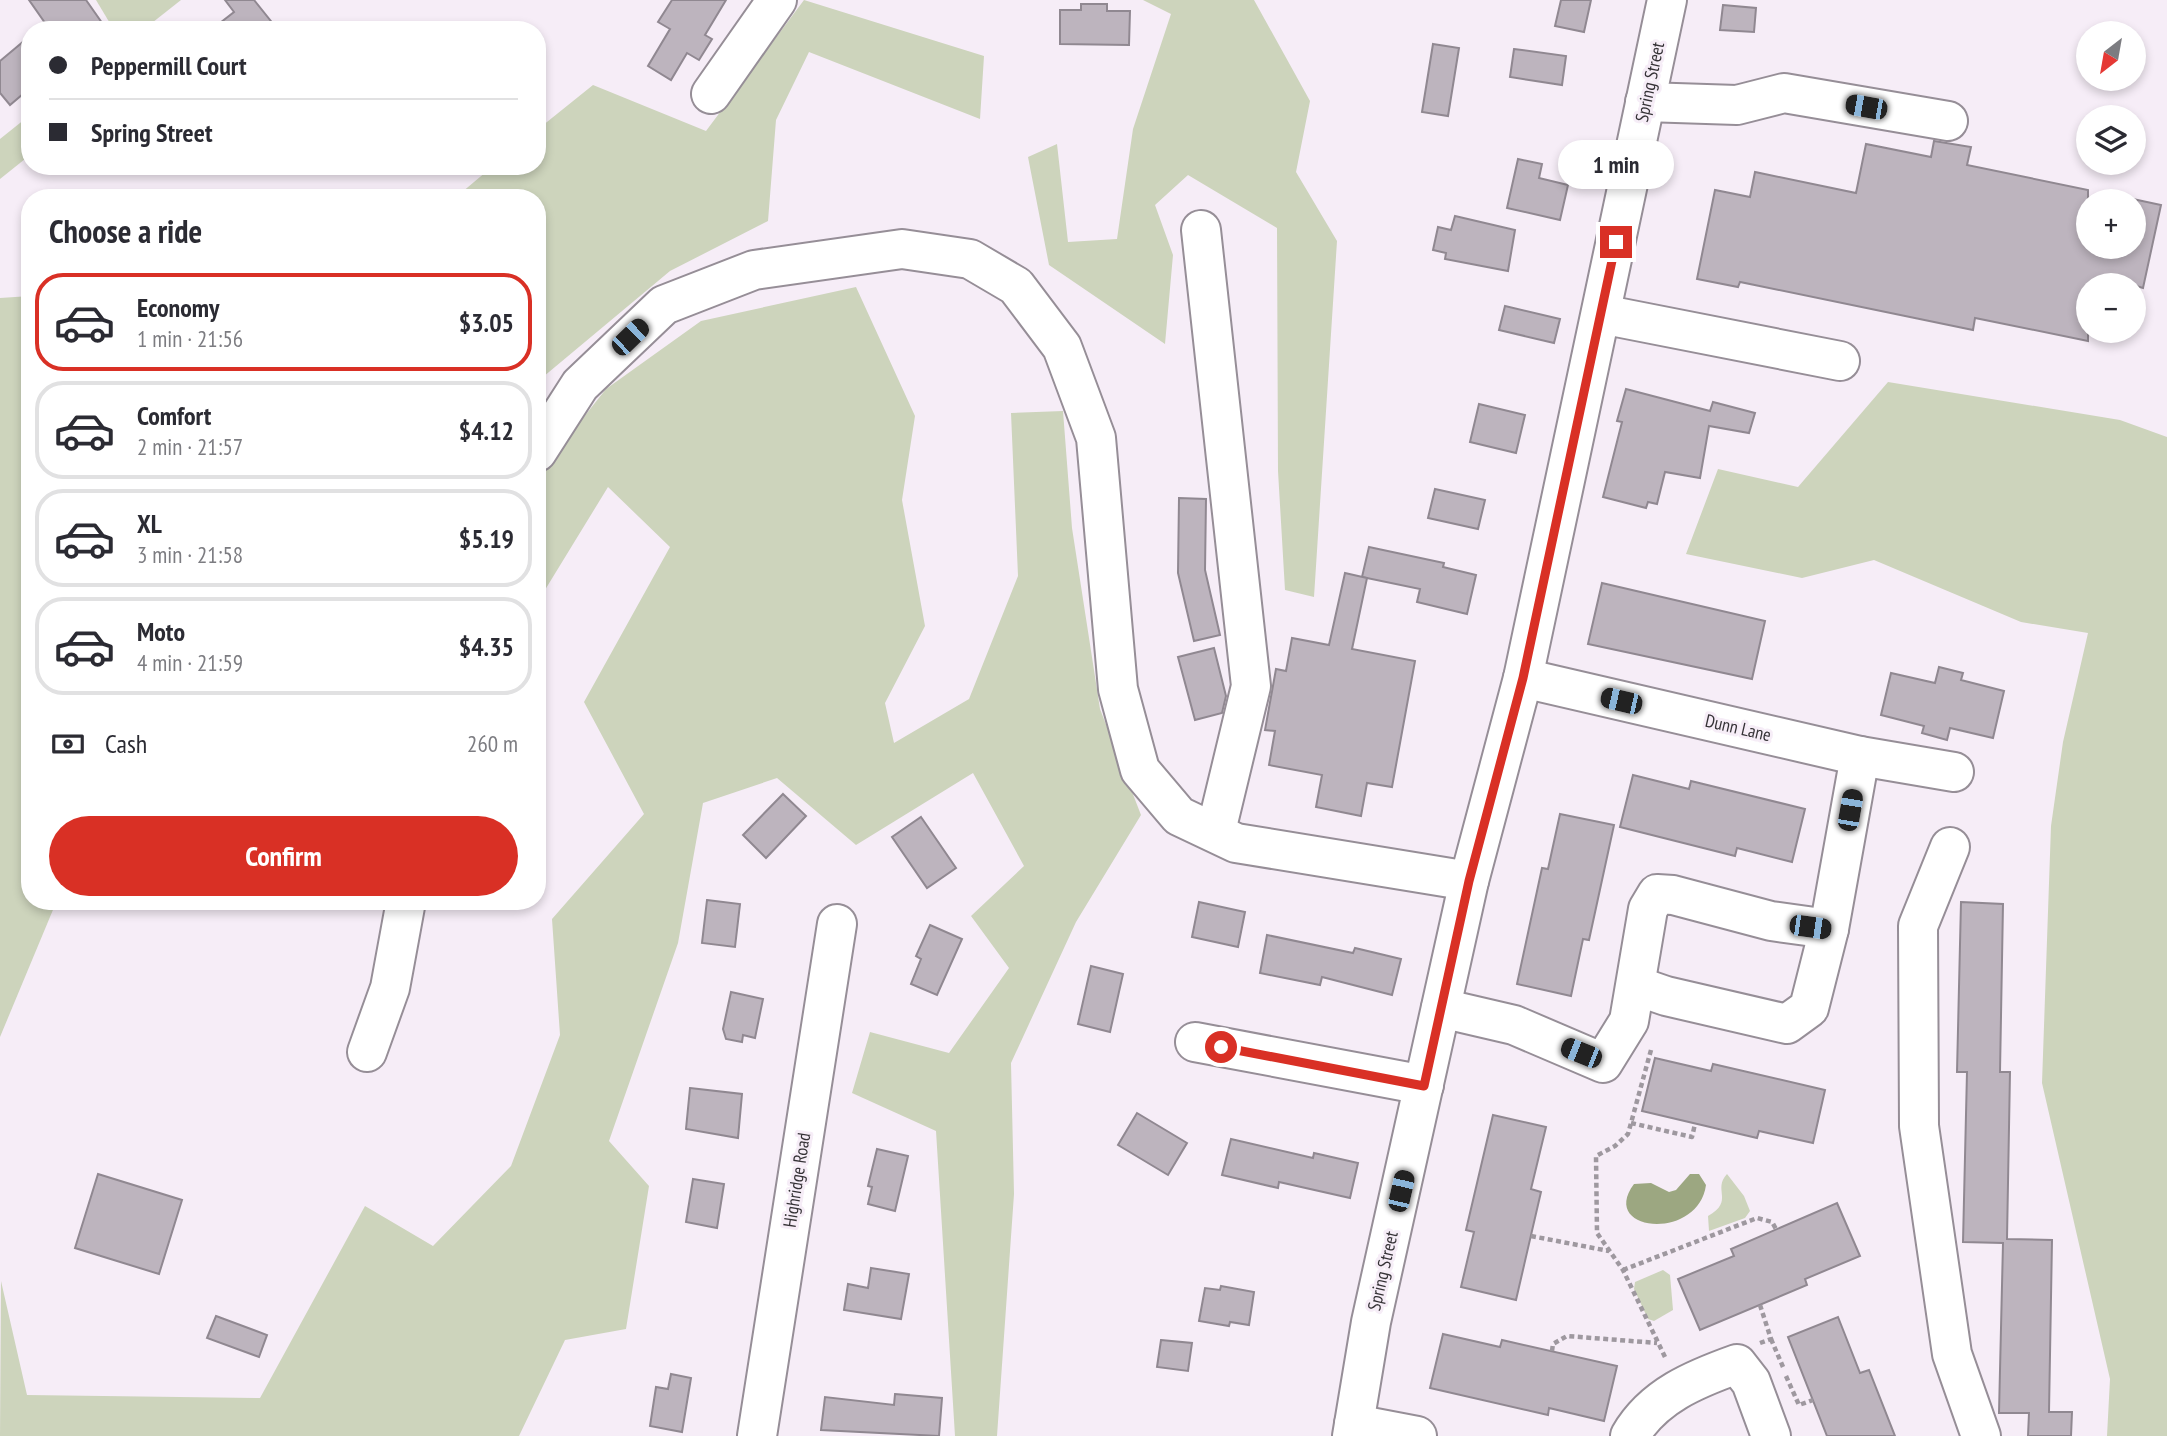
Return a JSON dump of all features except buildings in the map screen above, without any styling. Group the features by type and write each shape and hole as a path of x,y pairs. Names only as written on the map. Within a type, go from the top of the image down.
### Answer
{"main road":[{"path":"711,94 777,0"},
{"name":"Spring Street","path":"1353,1430 1371,1322 1469,881 1523,678 1667,0"},
{"path":"1646,102 1737,105 1784,93 1948,121"},
{"path":"1201,230 1251,686 1216,831"},
{"path":"546,438 580,386 664,304 754,270 902,249 970,259 1016,286 1062,347 1096,438 1118,689 1140,770 1179,816 1216,831 1236,843 1469,881"},
{"path":"1601,314 1840,361"},
{"name":"Dunn Lane","path":"1523,678 1860,756 1954,772"},
{"path":"1637,986 1666,996 1787,1024 1809,1007 1829,929 1860,756"},
{"path":"1950,847 1918,926 1919,1126 1952,1353 1982,1436"},
{"path":"1441,1008 1514,1025 1603,1063 1629,1021 1648,909 1657,894 1673,895 1771,921 1829,929"},
{"path":"367,1052 390,988 404,910"},
{"name":"Highridge Road","path":"757,1436 837,924"},
{"path":"1195,1042 1424,1086"},
{"path":"1630,1436 1642,1416 1680,1388 1737,1364 1751,1382 1771,1436"},
{"path":"1353,1430 1416,1436"}],"path":[{"path":"1652,1047 1628,1134 1596,1156 1594,1166 1597,1233 1623,1270 1680,1388"},
{"path":"1631,1123 1692,1137 1695,1124"},
{"path":"1623,1270 1757,1217 1766,1218 1776,1229"},
{"path":"1531,1236 1610,1251"},
{"path":"1552,1351 1553,1344 1567,1336 1658,1343"},
{"path":"1771,1339 1799,1405 1813,1400"}],"shaded area":[{"path":"96,0 181,0 154,21 109,21"},
{"path":"804,0 984,56 980,119 809,52 776,120 768,221 670,271 546,374 546,189 466,189 482,175 546,175 546,123 593,85 706,131"},
{"path":"1143,0 1254,0 1310,101 1296,172 1337,241 1314,597 1285,590 1278,471 1277,228 1188,175 1155,205 1173,255 1165,344 1049,265 1028,157 1057,144 1068,242 1117,239 1133,129 1171,14"},
{"path":"21,122 21,162 0,179 0,139"},
{"path":"856,287 915,416 902,500 925,626 885,703 894,743 969,699 1018,576 1011,413 1063,411 1072,528 1100,709 1141,815 1076,922 1011,1063 1014,1194 997,1436 955,1436 936,1131 852,1093 870,1032 949,1053 1009,968 971,916 1024,866 973,773 856,845 777,778 703,803 678,943 609,1141 649,1186 626,1329 565,1340 519,1436 0,1436 1,1281 27,1395 260,1398 365,1206 433,1246 511,1166 560,1035 552,919 644,814 584,702 670,547 608,487 546,588 546,465 606,389 701,321"},
{"path":"21,297 21,910 53,910 0,1037 0,298"},
{"path":"1888,382 2120,420 2167,437 2167,1436 2107,1436 2110,1379 2042,1083 2051,826 2063,742 2088,633 2021,622 1874,560 1802,578 1686,554 1718,469 1798,487"},
{"path":"1690,1174 1699,1174 1706,1185 1699,1203 1686,1216 1654,1224 1639,1220 1629,1212 1626,1200 1634,1184 1651,1183 1669,1192 1676,1190"},
{"path":"1727,1174 1744,1196 1750,1211 1745,1218 1709,1231 1708,1216 1720,1205 1723,1180"},
{"path":"1663,1270 1670,1275 1673,1310 1654,1321 1648,1319 1634,1289 1635,1282"}],"route":[{"path":"1221,1047 1424,1086 1469,881 1523,678 1616,242"}]}
